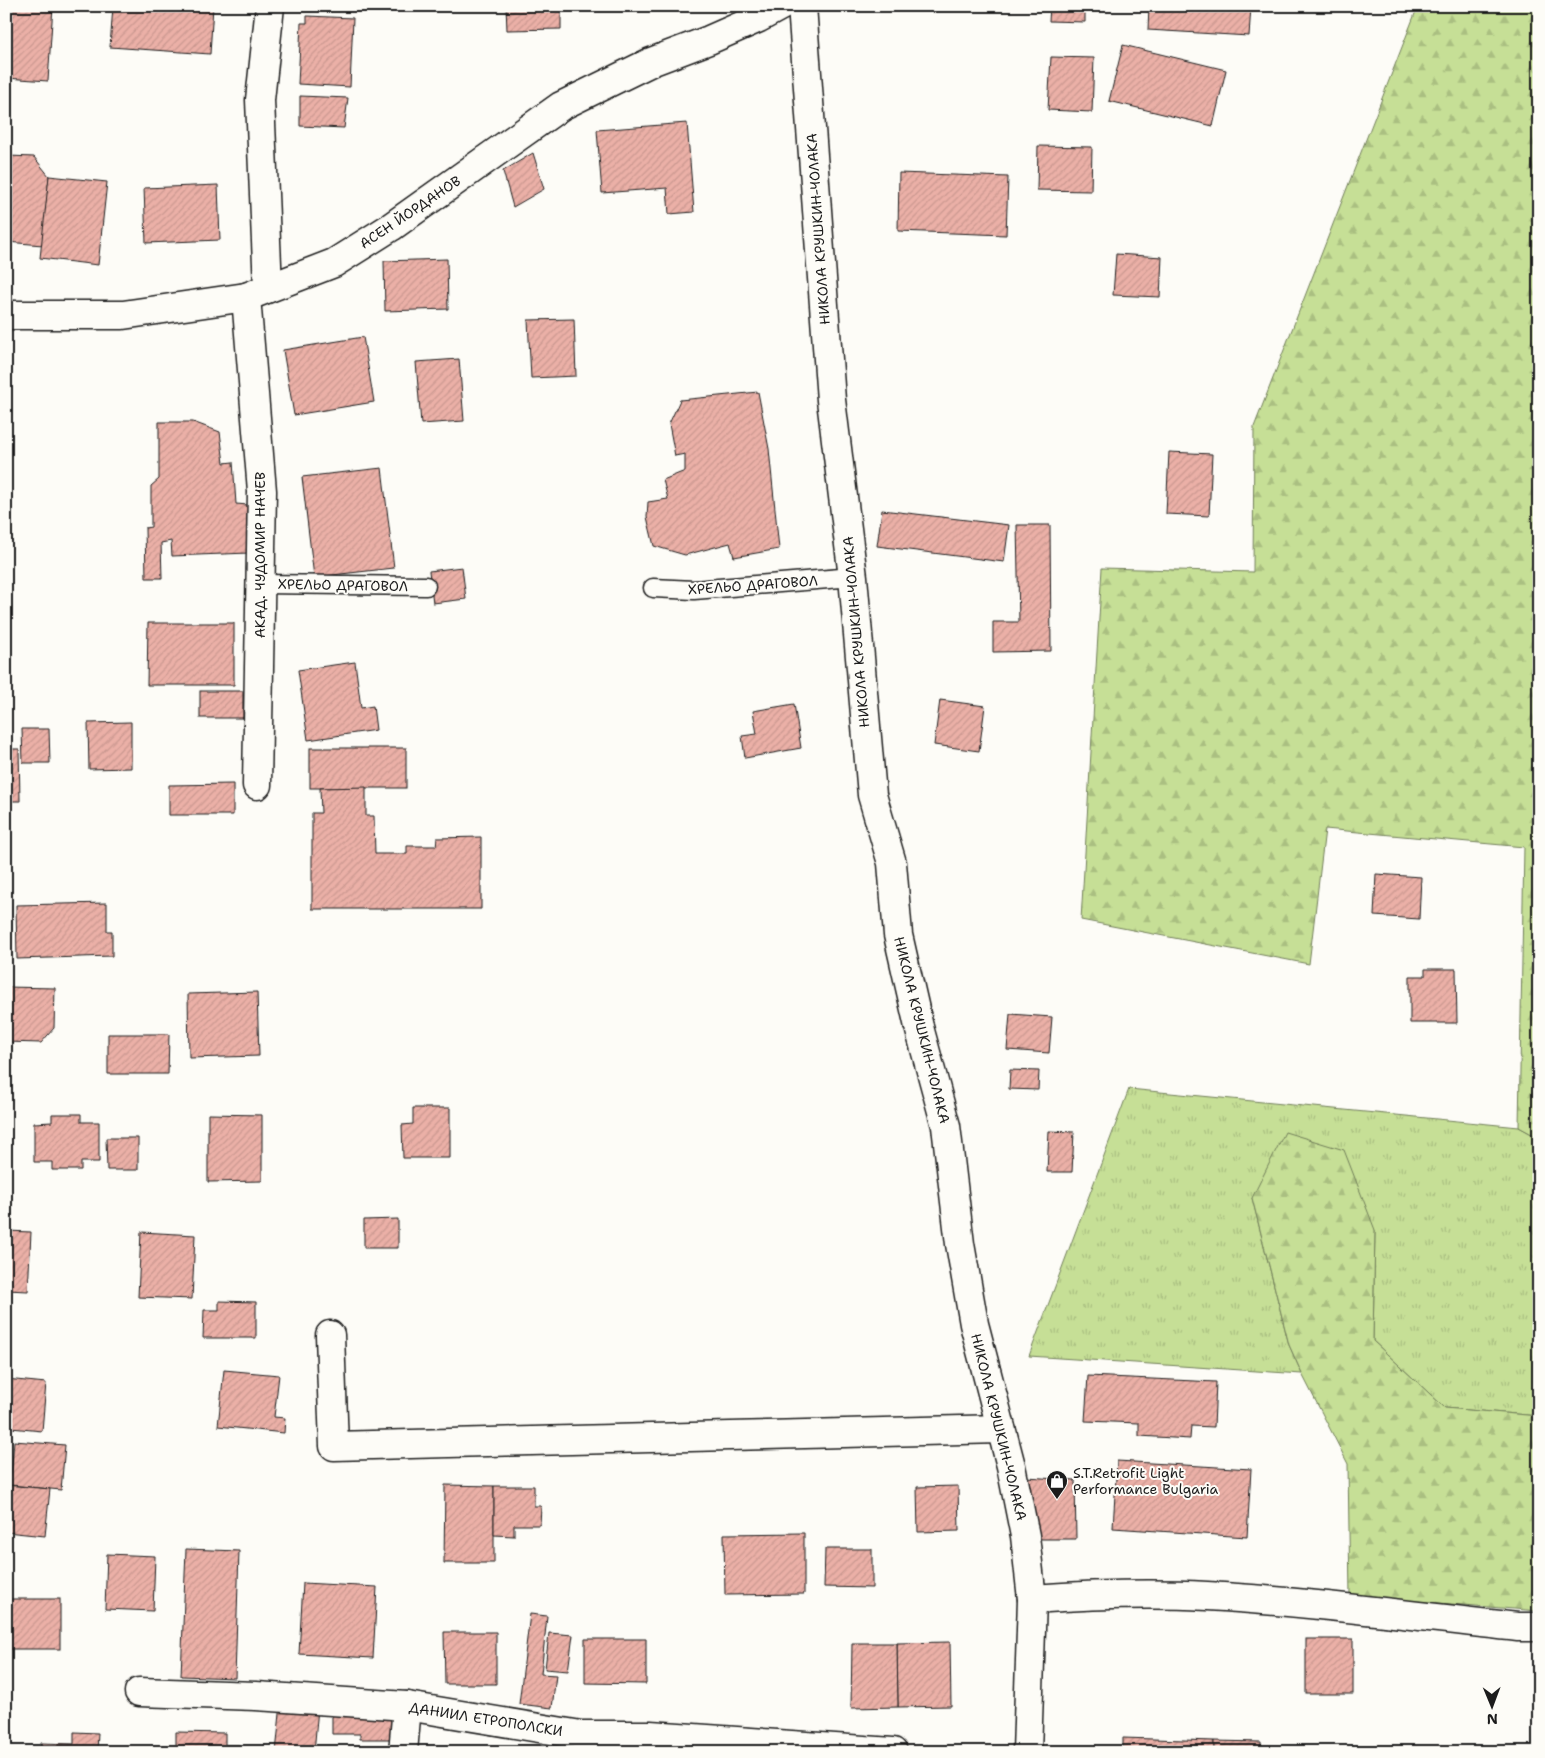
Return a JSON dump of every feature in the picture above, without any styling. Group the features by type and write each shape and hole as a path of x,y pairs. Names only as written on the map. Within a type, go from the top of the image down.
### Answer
{"street":[{"name":"АКАД. ЧУДОМИР НАЧЕВ","path":"258,785 262,491 257,292 260,100 270,6"},
{"name":"АСЕН ЙОРДАНОВ","path":"6,315 123,315 257,292 334,263 391,227 561,106 651,62 708,40 782,6"},
{"name":"НИКОЛА КРУШКИН-ЧОЛАКА","path":"802,6 831,400 853,577 872,795 892,863 898,935 919,1027 946,1126 960,1244 974,1324 1010,1466 1025,1536 1032,1599 1027,1752"},
{"path":"330,1335 334,1446 1001,1429"},
{"path":"1032,1599 1088,1596 1206,1596 1313,1605 1518,1627 1539,1627"},
{"name":"ДАНИИЛ ЕТРОПОЛСКИ","path":"139,1692 256,1696 407,1706 581,1735 650,1735 893,1752"},
{"path":"404,1752 407,1706"}],"lane":[{"name":"ХРЕЛЬО ДРАГОВОЛ","path":"653,588 694,590 853,577"},
{"name":"ХРЕЛЬО ДРАГОВОЛ","path":"261,584 426,586"}],"green space":[{"path":"1418,6 1539,6 1539,1138 1519,1127 1524,847 1325,829 1309,964 1081,920 1102,568 1253,572 1254,427"},
{"path":"1129,1089 1519,1127 1539,1138 1539,1416 1445,1408 1373,1341 1375,1230 1252,1198 1289,1345 1302,1374 1029,1356"},
{"path":"1285,1132 1344,1150 1375,1230 1373,1341 1445,1408 1539,1416 1539,1611 1350,1596 1348,1464 1289,1345 1252,1198"}],"building":[{"path":"6,6 53,6 48,81 6,78"},
{"path":"113,6 213,6 210,54 110,47"},
{"path":"506,6 561,6 561,29 507,30"},
{"path":"1050,6 1085,6 1085,22 1049,21"},
{"path":"1149,6 1251,6 1249,36 1148,30"},
{"path":"307,16 353,18 350,87 298,84 301,23 307,23"},
{"path":"1123,45 1226,70 1213,126 1109,101"},
{"path":"1051,57 1094,58 1092,112 1048,110"},
{"path":"300,96 348,98 344,128 300,126"},
{"path":"687,123 694,212 669,214 667,188 602,193 597,130"},
{"path":"1038,146 1092,147 1091,191 1037,190"},
{"path":"533,153 544,189 513,207 503,171"},
{"path":"6,157 34,157 49,176 43,245 6,242"},
{"path":"899,173 1008,177 1006,235 898,231"},
{"path":"49,176 107,182 98,265 40,258"},
{"path":"218,185 220,240 146,243 144,188"},
{"path":"1116,254 1162,257 1160,297 1113,295"},
{"path":"447,259 448,309 385,311 384,261"},
{"path":"574,319 576,376 531,378 528,320"},
{"path":"363,337 374,402 294,415 283,350"},
{"path":"459,359 464,421 421,424 416,362"},
{"path":"758,392 769,449 779,549 734,557 730,543 685,555 654,546 647,517 648,502 668,499 663,480 685,471 685,454 675,456 669,424 680,400"},
{"path":"159,422 193,422 220,432 224,463 233,462 236,504 248,505 249,553 172,556 171,541 161,543 162,578 146,578 145,528 151,527 151,486 159,479"},
{"path":"1169,452 1212,454 1209,516 1166,514"},
{"path":"382,468 394,568 314,577 302,477"},
{"path":"882,510 1009,525 1004,562 877,546"},
{"path":"1017,525 1050,525 1051,651 993,652 993,622 1019,622"},
{"path":"462,567 466,599 433,603 429,571"},
{"path":"148,623 234,623 234,685 147,685"},
{"path":"355,662 361,708 373,706 376,730 308,740 298,670"},
{"path":"200,691 243,691 243,718 200,718"},
{"path":"940,700 985,706 979,751 934,745"},
{"path":"794,704 801,748 745,758 742,736 757,734 753,711"},
{"path":"131,722 131,768 89,769 88,723"},
{"path":"22,729 49,729 50,763 23,763"},
{"path":"310,748 406,748 406,788 310,788"},
{"path":"6,749 19,749 20,801 6,801"},
{"path":"233,784 233,815 169,815 169,785"},
{"path":"366,787 366,816 374,816 375,854 407,854 407,846 436,846 437,838 481,837 481,909 312,909 312,813 321,813 320,788"},
{"path":"1376,874 1421,877 1419,919 1374,916"},
{"path":"107,903 107,931 112,931 112,956 17,959 16,905"},
{"path":"1425,969 1456,969 1457,1023 1410,1023 1410,976 1425,976"},
{"path":"6,987 55,988 54,1028 41,1043 6,1042"},
{"path":"257,992 259,1056 189,1058 188,994"},
{"path":"1010,1014 1052,1017 1049,1053 1007,1050"},
{"path":"108,1034 169,1034 168,1074 108,1074"},
{"path":"1010,1070 1039,1071 1038,1090 1009,1089"},
{"path":"413,1108 450,1108 450,1158 403,1158 402,1125 413,1124"},
{"path":"52,1114 81,1114 81,1122 99,1122 99,1162 81,1162 81,1170 52,1170 52,1162 34,1162 34,1123 52,1122"},
{"path":"208,1114 262,1115 262,1181 208,1182"},
{"path":"1049,1131 1074,1132 1072,1172 1047,1172"},
{"path":"106,1138 138,1138 138,1170 107,1170"},
{"path":"398,1219 398,1248 364,1248 364,1220"},
{"path":"6,1231 31,1232 28,1291 6,1290"},
{"path":"141,1232 195,1235 192,1299 138,1297"},
{"path":"219,1301 256,1302 256,1338 203,1338 204,1310 219,1310"},
{"path":"224,1370 279,1375 274,1417 285,1418 284,1433 218,1426"},
{"path":"1088,1376 1216,1382 1214,1427 1191,1426 1190,1439 1139,1436 1139,1423 1085,1421"},
{"path":"6,1379 46,1383 42,1431 11,1428 12,1416 6,1416"},
{"path":"14,1441 65,1445 61,1490 10,1485"},
{"path":"1117,1461 1251,1469 1247,1537 1113,1528"},
{"path":"1026,1477 1075,1480 1076,1539 1040,1539"},
{"path":"6,1485 50,1489 45,1536 6,1532"},
{"path":"445,1485 494,1486 494,1563 444,1563"},
{"path":"494,1486 534,1486 534,1506 541,1506 540,1525 514,1525 514,1536 494,1535"},
{"path":"958,1486 959,1531 918,1532 917,1487"},
{"path":"804,1533 804,1594 725,1595 724,1534"},
{"path":"186,1549 239,1551 235,1678 181,1676"},
{"path":"825,1549 872,1549 872,1588 824,1587"},
{"path":"107,1554 155,1556 153,1611 105,1609"},
{"path":"303,1583 377,1587 373,1658 299,1654"},
{"path":"7,1599 60,1599 60,1649 7,1649"},
{"path":"530,1614 547,1616 541,1674 556,1675 552,1708 519,1704"},
{"path":"444,1632 496,1632 496,1684 445,1684"},
{"path":"549,1633 573,1635 568,1671 545,1669"},
{"path":"585,1639 646,1639 646,1684 585,1683"},
{"path":"1306,1639 1353,1639 1353,1694 1306,1694"},
{"path":"950,1642 951,1706 898,1707 897,1643"},
{"path":"852,1643 897,1643 898,1707 851,1708"},
{"path":"281,1704 318,1708 314,1752 276,1752"},
{"path":"332,1715 392,1715 392,1739 360,1739 360,1734 332,1734"},
{"path":"74,1732 98,1733 97,1752 41,1752 41,1743 74,1744"},
{"path":"176,1732 225,1733 225,1745 239,1745 239,1752 176,1752"},
{"path":"1123,1738 1214,1741 1214,1752 1123,1752"},
{"path":"1214,1741 1261,1742 1261,1752 1214,1752"},
{"path":"415,1748 453,1750 453,1752 415,1752"}],"place":[{"name":"S.T.Retrofit Light Performance Bulgaria","path":"1057,1500"}]}
